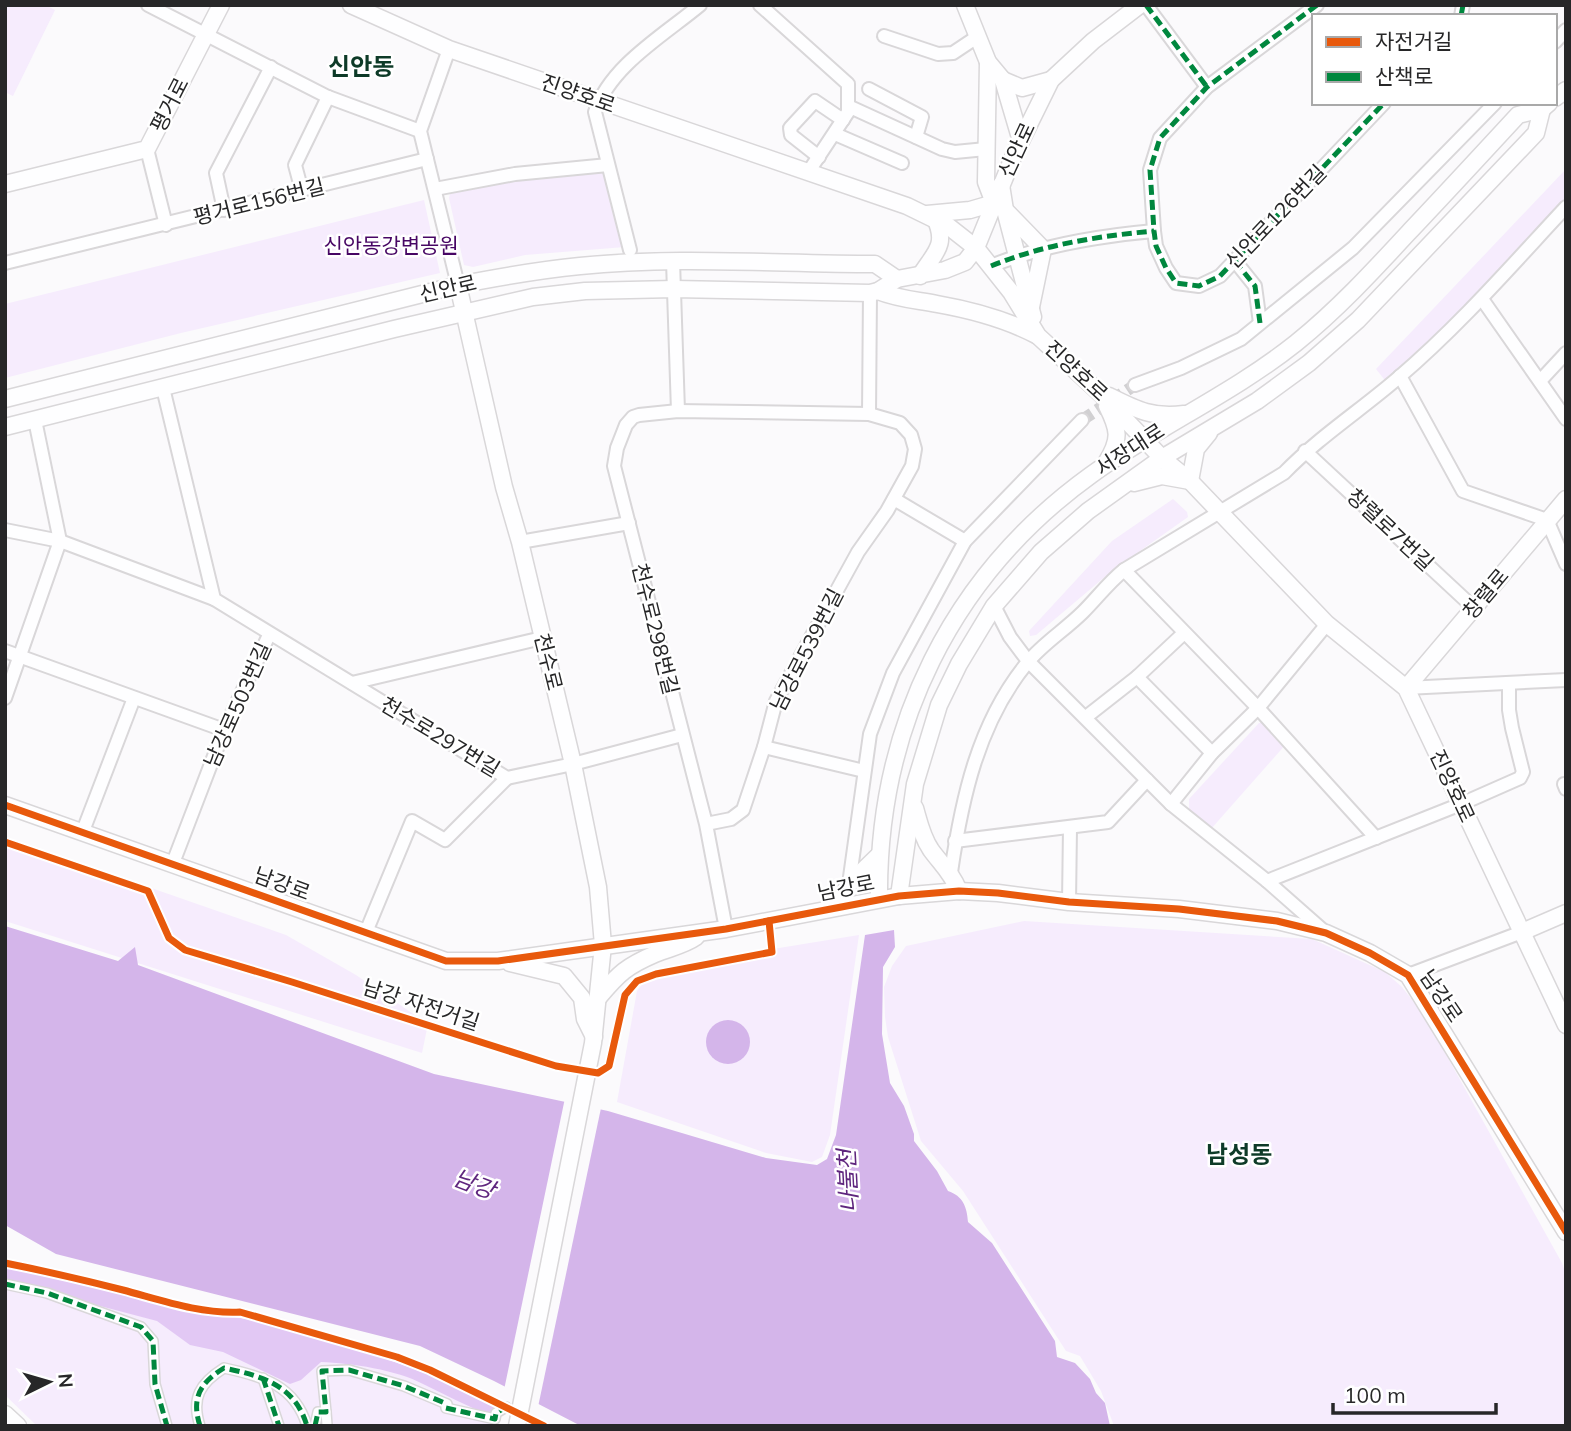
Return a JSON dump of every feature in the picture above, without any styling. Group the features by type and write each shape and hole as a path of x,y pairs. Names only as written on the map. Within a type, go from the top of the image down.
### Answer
{"street":[{"path":"148,5 328,97 420,131"},
{"name":"평거로","path":"5,184 147,149 221,5"},
{"name":"진양호로","path":"351,5 449,49 809,171 931,216 976,248 1011,292 1038,336 1098,391 1162,458 1190,481 1328,624 1406,688 1565,1022"},
{"path":"630,250 596,112 599,101 617,73 701,5"},
{"path":"760,5 848,83 848,112 809,171"},
{"path":"965,5 988,62 1003,80 1021,141"},
{"name":"신안로","path":"976,248 999,207 1001,185 1051,80 1093,41 1140,5"},
{"path":"1146,5 1207,86"},
{"name":"신안로126번길","path":"1317,5 1207,86 1160,138 1150,170 1153,231 1156,246 1176,283 1199,286 1220,276 1382,105"},
{"path":"884,36 938,54 953,53 977,37"},
{"path":"449,49 420,131 458,285"},
{"path":"988,62 986,183 999,207 1016,256 1038,336"},
{"path":"224,210 216,173 271,67"},
{"path":"1003,80 1022,88 1051,80"},
{"path":"869,89 922,117 916,137"},
{"path":"302,191 296,165 328,97"},
{"path":"819,157 791,135 790,128 815,101 843,120"},
{"name":"진양호로","path":"1135,385 1193,362 1241,338 1353,248 1493,105"},
{"path":"848,106 955,152 986,149"},
{"name":"서장대로","path":"879,899 878,856 893,769 903,729 922,679 959,612 1025,533 1075,487 1242,381 1343,304 1518,115 1545,106"},
{"name":"서장대로","path":"899,896 915,784 939,705 959,664 994,606 1041,552 1119,488 1162,458 1257,401 1309,363 1359,320 1536,133 1545,106"},
{"path":"835,134 902,163"},
{"name":"평거로156번길","path":"147,149 166,225 427,159"},
{"path":"435,189 515,174 608,165"},
{"path":"951,872 969,776 998,703 1028,661 1083,612 1108,582 1284,473 1305,451 1400,376 1482,299 1566,206"},
{"path":"920,276 938,249 942,233 931,216 999,207"},
{"path":"999,207 1043,250"},
{"path":"5,263 166,225"},
{"path":"990,266 1016,256 1110,235 1153,231"},
{"path":"869,414 874,292 897,279 944,270 965,262 976,248"},
{"path":"1031,309 1043,250"},
{"path":"673,261 678,411"},
{"name":"신안로","path":"5,399 458,285 528,272 581,265 673,261 875,264 897,279"},
{"path":"1234,261 1255,286 1260,323"},
{"name":"천수로","path":"458,285 504,486 573,764 598,887 603,945 594,1040 517,1426"},
{"name":"신안로","path":"5,427 464,312 533,297 585,291 674,289 874,292 970,311 1017,325 1038,336"},
{"path":"1482,299 1566,419"},
{"path":"1539,381 1566,353"},
{"path":"1400,376 1463,491 1547,520 1566,564"},
{"path":"163,388 214,599"},
{"path":"1098,391 1145,413 1164,417 1187,414"},
{"path":"1098,391 1115,423 1117,434 1115,447 1103,467"},
{"name":"천수로298번길","path":"706,824 614,467 617,448 626,425 639,415 678,411 869,414"},
{"name":"남강로539번길","path":"706,824 731,819 743,810 776,701 858,552 912,467 915,449 911,435 900,424 869,414"},
{"path":"5,698 60,541 35,420"},
{"name":"진양호로","path":"965,541 1082,420"},
{"path":"1119,488 1146,479 1163,477 1190,481 1196,449 1212,428"},
{"name":"창렬로7번길","path":"1305,451 1474,608"},
{"path":"894,499 965,541"},
{"name":"창렬로","path":"1406,688 1566,499"},
{"path":"520,542 629,523"},
{"path":"5,530 60,541 214,599 269,635"},
{"name":"남강로","path":"849,884 870,734 893,673 965,541"},
{"path":"1124,570 1258,708 1376,838"},
{"path":"994,606 1010,638 1028,661 1171,804 1267,881 1326,933"},
{"path":"1171,804 1212,753 1258,708 1328,624"},
{"path":"1086,717 1138,677 1184,633"},
{"name":"남강로503번길","path":"173,863 224,730 269,635 352,683"},
{"path":"352,683 542,638"},
{"path":"5,651 224,730"},
{"path":"1138,677 1212,753"},
{"path":"1406,688 1566,680"},
{"name":"천수로297번길","path":"352,683 508,778 573,764"},
{"path":"1267,881 1520,778 1523,772 1510,719 1509,683"},
{"path":"83,831 134,698"},
{"path":"573,764 682,735"},
{"path":"764,747 864,771"},
{"path":"366,932 412,821 444,840 508,778"},
{"path":"955,841 1108,822 1147,780"},
{"path":"913,799 920,827 930,849 951,872 959,891"},
{"name":"남강로","path":"5,805 446,961 498,961 726,929 879,899 959,891 1179,909 1278,921 1326,933 1370,953 1408,975 1566,1232"},
{"path":"706,824 726,929"},
{"path":"1069,902 1070,828"},
{"path":"837,907 849,884 878,856"},
{"path":"1408,975 1566,913"},
{"path":"599,997 620,972 657,953 687,943 703,932"},
{"path":"498,961 564,976 582,998 584,1019 594,1040"},
{"path":"5,1284 47,1293 141,1326 153,1341 155,1384 167,1426"},
{"path":"200,1426 195,1412 198,1391 215,1373 224,1368 263,1378 284,1388 301,1408 307,1426"},
{"path":"327,1425 322,1371 349,1370 404,1386 447,1406 495,1419 496,1413 506,1407"},
{"path":"263,1378 279,1426"},
{"path":"315,1426 318,1412 326,1412"},
{"path":"5,1414 19,1426"}],"green space":[{"path":"5,5 45,5 55,10 13,96 5,92"},
{"path":"1566,169 1566,200 1522,256 1391,388 1376,369"},
{"path":"607,172 625,247 525,255 473,267 464,265 449,198 451,190 523,179"},
{"name":"신안동강변공원","path":"424,200 440,273 181,333 5,378 5,304"},
{"path":"1173,499 1187,512 1188,517 1113,570 1036,635 1030,636 1029,631 1112,541"},
{"path":"1259,723 1268,723 1287,743 1211,829 1189,809 1189,799"},
{"path":"5,837 286,935 356,975 428,1024 422,1053 5,921"},
{"path":"1024,921 1312,939 1385,972 1402,987 1424,1015 1562,1263 1566,1275 1566,1426 1114,1426 1101,1391 1080,1356 1066,1351 963,1191 921,1141 888,1037 884,987 892,966 906,946"},
{"path":"859,935 830,1135 822,1157 812,1162 766,1153 617,1102 637,991 650,974 663,967"},
{"path":"5,1272 439,1379 493,1418 491,1426 37,1426 5,1395"}],"shaded area":[{"path":"5,1267 212,1315 271,1324 328,1340 392,1361 454,1386 494,1406 494,1415 488,1415 412,1379 360,1366 321,1362 301,1380 290,1384 223,1352 190,1345 157,1321 5,1281"}],"water":[{"path":"5,926 118,961 135,947 138,965 434,1074 608,1111 766,1158 817,1165 827,1159 836,1135 865,935 894,930 895,947 883,967 882,1034 890,1083 904,1106 914,1141 937,1171 948,1191 963,1203 968,1222 992,1243 1055,1341 1057,1357 1075,1363 1090,1379 1096,1393 1105,1403 1110,1426 581,1426 420,1346 56,1254 5,1225"},
{"path":"728,1020 737,1021 744,1026 749,1033 749,1051 744,1058 737,1063 728,1064 719,1063 712,1058 707,1051 706,1042 707,1033 712,1026 719,1021"}],"pier":[{"path":"565,1098 601,1108 538,1407 504,1390"}],"tunnel":[{"path":"1082,420 1135,385"}],"marked path":[{"path":"1146,5 1207,87"},
{"path":"1317,5 1207,87 1160,138 1150,170 1154,231 1156,246 1176,283 1199,286 1220,276 1382,105"},
{"path":"1461,14 1463,5"},
{"path":"991,266 1030,252 1071,242 1154,231"},
{"path":"1235,261 1255,286 1260,323"},
{"path":"5,1284 47,1293 141,1327 153,1341 155,1384 167,1426"},
{"path":"200,1426 197,1399 209,1379 224,1368 264,1379 275,1385 294,1401 307,1426"},
{"path":"315,1426 318,1412 326,1412 322,1371 349,1370 404,1386 447,1404"},
{"path":"263,1378 279,1426"},
{"path":"446,1408 495,1419 496,1413 506,1407"}],"cycle path":[{"path":"5,805 446,961 498,961 726,929 899,896 959,891 1179,909 1277,921 1326,933 1370,953 1408,975 1566,1232"},
{"name":"남강 자전거길","path":"5,842 148,891 169,938 185,950 556,1066 598,1073 609,1066 625,995 637,981 656,974 772,952 769,921"},
{"path":"5,1263 181,1305 210,1311 240,1312 397,1357 430,1370 544,1426"}],"district":[{"name":"신안동","path":"361,67"},
{"name":"남성동","path":"1239,1155"}],"water label":[{"name":"나불천","path":"848,1181"},
{"name":"남강","path":"474,1184"}]}
